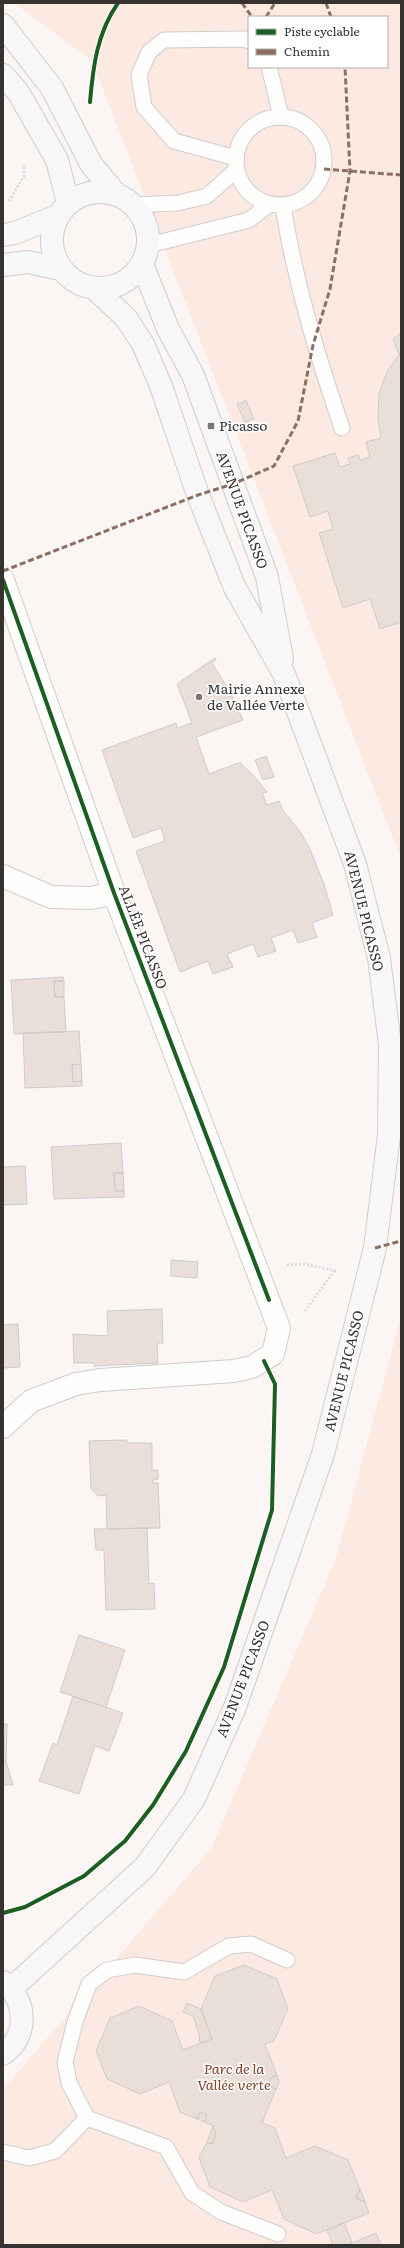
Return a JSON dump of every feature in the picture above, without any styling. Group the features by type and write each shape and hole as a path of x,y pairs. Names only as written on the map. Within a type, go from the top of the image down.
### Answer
{"street":[{"path":"3,25 52,88 91,164 115,193 134,205 143,216 148,230 145,254 133,275 122,283 108,287 94,288 81,285 60,269 54,256 51,242 52,229 62,210 57,160 18,92 3,75"},
{"path":"3,234 15,233 62,210 82,194 98,191 115,193"},
{"name":"AVENUE PICASSO","path":"145,254 168,329 193,375 268,577 284,674"},
{"path":"3,265 28,262 60,269"},
{"name":"AVENUE PICASSO","path":"8,1985 144,1867 194,1799 235,1707 323,1454 375,1248 389,1135 390,1045 379,958 355,864 284,674 235,588 198,495 162,386 143,344 126,318 94,288"},
{"name":"ALLÉE PICASSO","path":"3,580 114,893 279,1328"},
{"path":"3,876 51,897 91,898 114,893"},
{"path":"3,1427 31,1401 76,1384 100,1380 234,1371 252,1367 273,1354 279,1328"},
{"path":"3,2054 11,2048 22,2027 22,2008 8,1985"}],"lane":[{"path":"236,164 174,141 144,107 139,75 149,52 164,40 245,39 248,40"},
{"path":"269,68 281,116"},
{"path":"134,205 178,203 207,196 236,164 243,137 259,121 281,116 296,119 309,127 319,138 324,153 324,169 319,183 310,194 297,202 276,205 249,220 145,254"},
{"path":"236,164 243,186 255,198 276,205"},
{"path":"276,205 288,241 313,345 342,428"},
{"path":"278,2234 221,2212 192,2193 166,2147 87,2118 69,2083 65,2062 75,2022 89,1984 107,1970 135,1965 184,1972 230,1946 251,1944 286,1960"},
{"path":"3,2152 29,2158 55,2150 87,2118"}],"path":[{"path":"256,1266 304,1264 367,1276"},
{"path":"279,1328 300,1318 335,1270"}],"green space":[{"path":"14,3 401,3 401,859 92,61"},
{"name":"Parc de la Vallée verte","path":"401,1317 401,2245 3,2245 3,2089 211,1849 336,1558"}],"building":[{"path":"401,333 401,352 399,355 393,339"},
{"path":"401,352 401,622 380,629 370,599 343,608 319,533 333,529 328,511 310,517 293,466 335,453 340,467 350,464 348,458 358,455 360,460 370,457 366,442 381,438 378,418 379,393 388,370"},
{"path":"246,400 254,419 245,422 237,404"},
{"path":"215,658 216,660 212,663 230,692 243,720 196,737 209,774 241,762 240,763 254,776 267,792 262,793 267,805 279,801 283,811 299,830 309,847 324,884 333,915 312,923 317,937 298,943 293,930 271,938 276,951 258,957 253,944 227,954 233,967 213,974 208,961 180,972 136,851 165,841 161,828 133,838 102,750 176,723 177,728 192,723 177,684"},
{"path":"266,756 274,777 263,780 255,760"},
{"path":"63,977 64,981 54,981 55,997 64,997 66,1032 14,1034 11,980"},
{"path":"54,981 64,981 64,997 55,997"},
{"path":"79,1031 81,1064 72,1065 73,1082 82,1081 82,1086 25,1088 23,1033"},
{"path":"81,1064 82,1081 73,1082 72,1065"},
{"path":"121,1143 123,1173 114,1173 115,1191 124,1191 124,1197 54,1199 51,1147"},
{"path":"25,1166 27,1204 3,1205 3,1167"},
{"path":"114,1173 123,1173 124,1191 115,1191"},
{"path":"171,1260 198,1262 197,1278 171,1276"},
{"path":"162,1309 163,1343 157,1343 158,1363 94,1366 94,1363 74,1363 73,1334 108,1336 107,1311"},
{"path":"18,1324 20,1367 3,1368 3,1325"},
{"path":"127,1440 127,1443 152,1443 152,1470 158,1470 158,1479 153,1480 153,1483 158,1483 160,1528 107,1529 106,1495 98,1496 91,1489 89,1441"},
{"path":"147,1528 149,1584 154,1583 155,1609 106,1610 104,1550 96,1550 94,1529"},
{"path":"79,1635 125,1650 106,1707 60,1692"},
{"path":"73,1696 123,1713 109,1751 95,1746 79,1794 39,1781 53,1743 57,1745"},
{"path":"3,1724 7,1724 6,1762 3,1762"},
{"path":"3,1762 6,1762 13,1785 3,1785"},
{"path":"244,1965 277,1979 288,2009 274,2041 265,2044 277,2075 271,2078 268,2086 276,2089 262,2123 275,2128 286,2158 315,2146 348,2160 360,2189 356,2198 365,2202 369,2213 316,2234 284,2219 272,2190 243,2202 210,2187 199,2158 207,2142 212,2144 216,2135 213,2126 205,2122 207,2115 200,2112 197,2119 180,2112 169,2082 140,2094 107,2079 96,2051 110,2018 139,2006 172,2021 183,2050 212,2039 201,2009 215,1976"},
{"path":"187,2003 201,2009 212,2039 200,2043 199,2034 193,2016 183,2012"},
{"path":"277,2075 279,2082 276,2089 268,2086 271,2078"},
{"path":"200,2112 207,2115 205,2122 197,2119"},
{"path":"213,2126 216,2135 212,2144 207,2142"},
{"path":"360,2189 365,2202 356,2198"},
{"path":"344,2223 352,2243 346,2245 333,2245 327,2230"},
{"path":"376,2233 381,2245 346,2245 352,2243"}],"marked path":[{"path":"242,3 251,16"},
{"path":"267,16 275,3"},
{"path":"326,3 331,16"},
{"path":"3,571 198,495 233,484 274,466 298,421 313,345 330,289 350,171 345,68"},
{"path":"324,169 401,175"},
{"path":"375,1248 401,1241"}],"cycle path":[{"path":"90,102 97,51 105,26 118,3"},
{"path":"3,580 114,893 269,1300"},
{"path":"3,1913 25,1907 84,1876 125,1841 153,1805 186,1751 224,1667 272,1510 275,1384 264,1361"}],"place":[{"name":"Picasso","path":"211,426"},
{"name":"Mairie Annexe de Vallée Verte","path":"199,697"}]}
